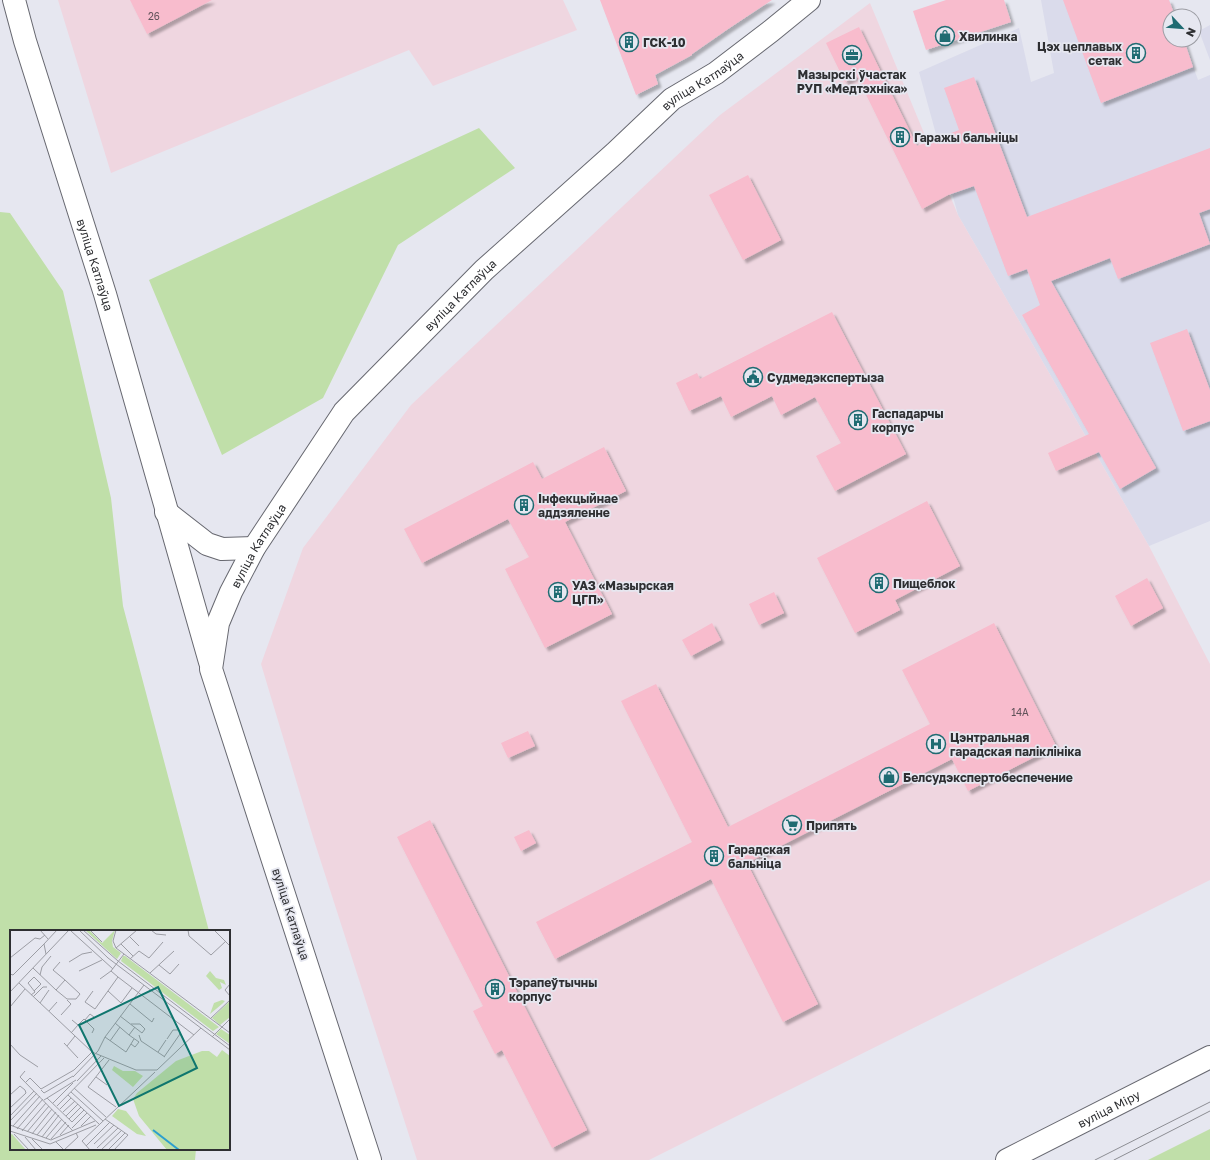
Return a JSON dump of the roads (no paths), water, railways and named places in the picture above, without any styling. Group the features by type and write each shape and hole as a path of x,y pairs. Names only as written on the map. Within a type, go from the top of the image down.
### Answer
{"street":[{"name":"вуліца Катлаўца","path":"14,0 25,41 105,294 212,669 370,1160"},
{"name":"вуліца Катлаўца","path":"212,669 218,623 231,592 254,548 344,412 484,270 615,153 672,99 716,73 809,0"},
{"path":"166,512 207,544 222,549 254,548"},
{"name":"вуліца Міру","path":"1007,1160 1210,1057"}],"tram line":[{"path":"1095,1160 1210,1102"},
{"path":"1114,1160 1210,1111"}],"place":[{"name":"Хвилинка","path":"945,36"},
{"name":"ГСК-10","path":"629,42"},
{"name":"Цэх цеплавых сетак","path":"1136,53"},
{"name":"Мазырскі ўчастак РУП «Медтэхніка»","path":"852,55"},
{"name":"Гаражы бальніцы","path":"900,137"},
{"name":"Судмедэкспертыза","path":"753,377"},
{"name":"Гаспадарчы корпус","path":"858,420"},
{"name":"Інфекцыйнае аддзяленне","path":"524,505"},
{"name":"Пищеблок","path":"879,583"},
{"name":"УАЗ «Мазырская ЦГП»","path":"558,592"},
{"name":"Цэнтральная гарадская паліклініка","path":"936,744"},
{"name":"Белсудэкспертобеспечение","path":"889,777"},
{"name":"Припять","path":"792,825"},
{"name":"Гарадская бальніца","path":"714,856"},
{"name":"Тэрапеўтычны корпус","path":"495,989"}]}
